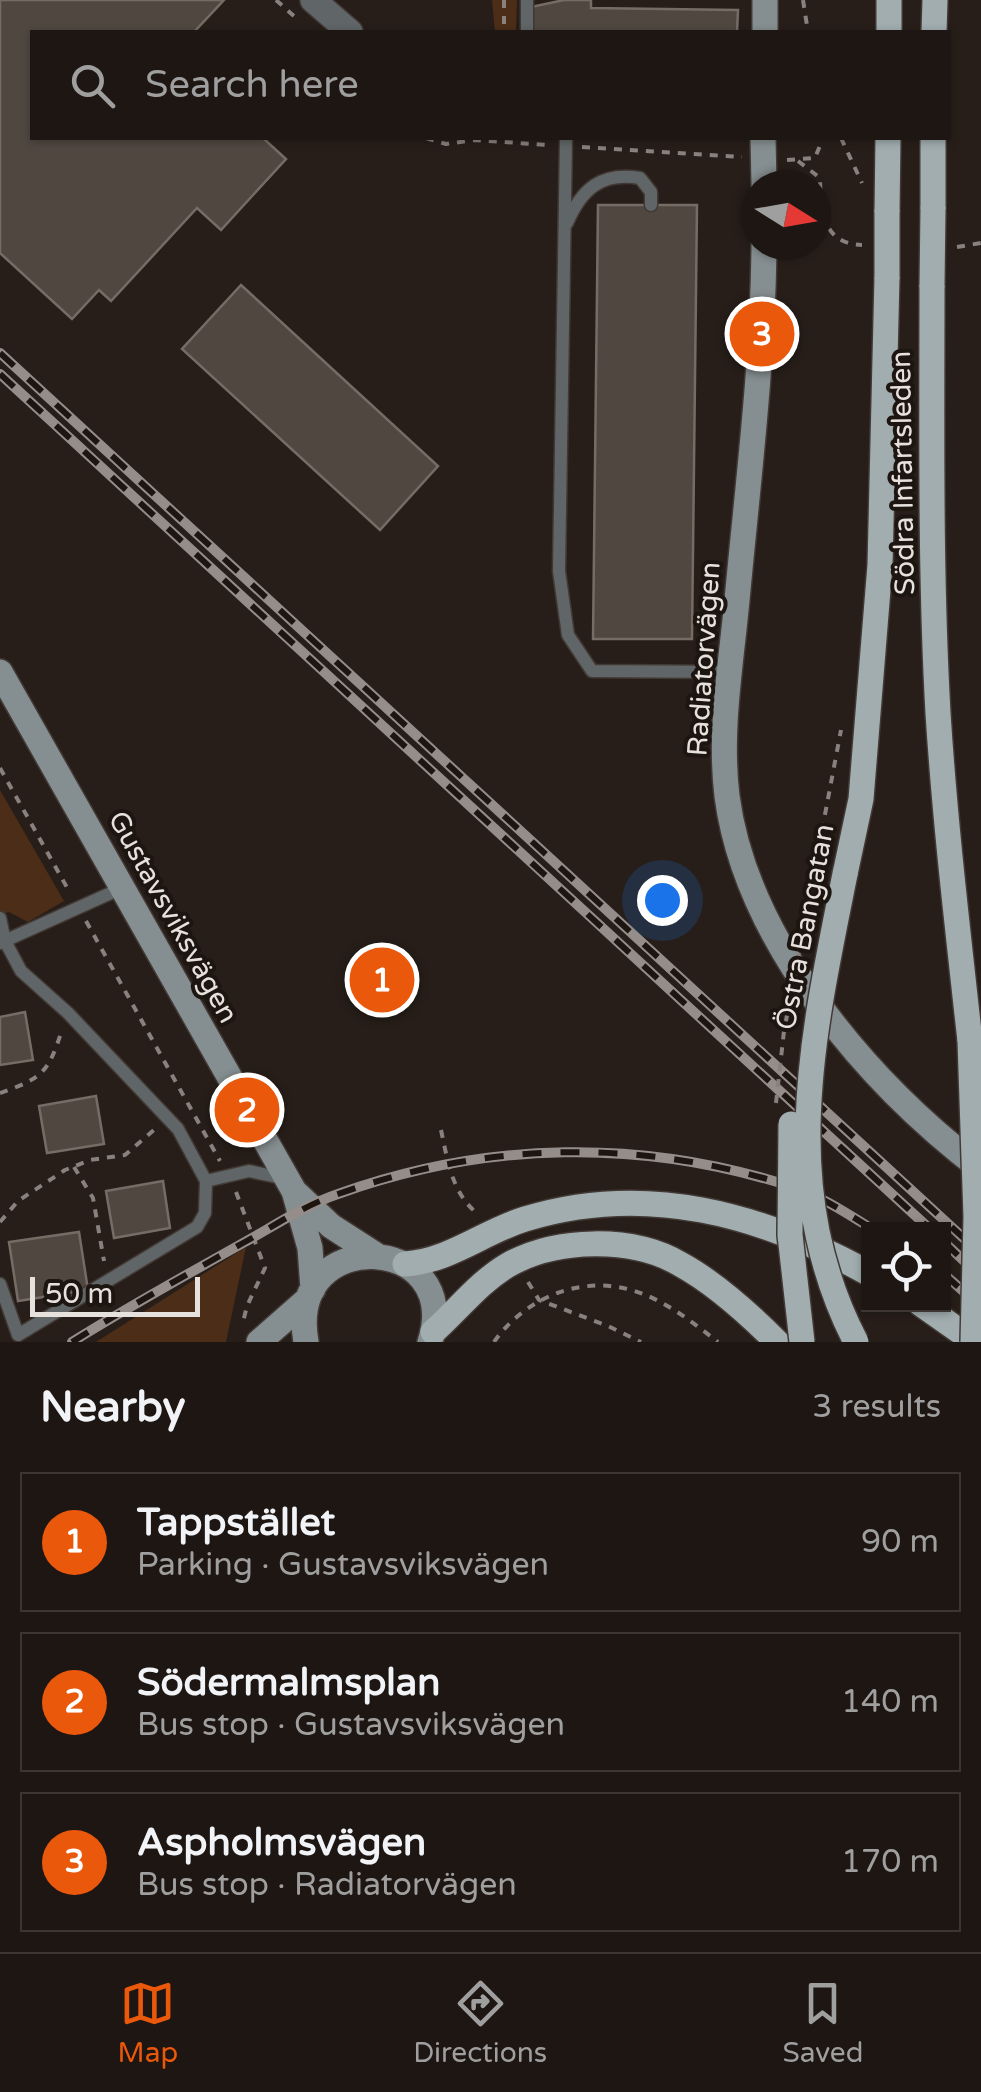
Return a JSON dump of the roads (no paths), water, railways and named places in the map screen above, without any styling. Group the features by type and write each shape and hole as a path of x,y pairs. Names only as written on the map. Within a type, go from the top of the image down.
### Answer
{"main road":[{"path":"889,0 889,30"},
{"path":"934,30 935,0"},
{"name":"Södra Infartsleden","path":"830,869 854,724 874,659 882,516 888,140"},
{"name":"Södra Infartsleden","path":"933,140 932,513 945,808 970,1040"},
{"path":"802,1342 790,1234 790,1130 800,1024 830,869"},
{"name":"Östra Bangatan","path":"830,869 806,1128 813,1223 826,1271 856,1342"},
{"path":"970,1040 981,1078"},
{"path":"970,1040 976,1217 974,1342"},
{"path":"405,1264 430,1263 520,1221 569,1207 633,1202 708,1212 776,1230 861,1269"},
{"path":"431,1337 474,1292 508,1265 541,1250 581,1245 642,1249 680,1264 777,1342"},
{"path":"932,1312 974,1342"}],"street":[{"path":"313,0 348,30"},
{"path":"765,0 765,30"},
{"path":"763,140 764,170"},
{"name":"Radiatorvägen","path":"763,260 760,359 724,754 728,797 741,854 767,923 828,1015 922,1120 981,1169"},
{"name":"Gustavsviksvägen","path":"0,672 290,1185 310,1248 310,1294 303,1317 306,1342"},
{"name":"Gustavsviksvägen","path":"290,1185 330,1226 376,1255 405,1264"},
{"path":"254,1340 310,1294 324,1272 354,1256 376,1255"},
{"path":"405,1264 424,1282 430,1294 431,1337"}],"lane":[{"path":"527,30 528,0"},
{"path":"566,140 559,571 568,635 592,671 729,672"},
{"path":"564,230 576,203 603,178 640,178 652,192 651,205"},
{"path":"2,942 122,888"},
{"path":"0,918 2,942 22,971 178,1129 206,1182 205,1214 197,1227 18,1335 0,1284"},
{"path":"206,1182 249,1171 290,1185"}],"railway":[{"path":"0,353 981,1254"},
{"path":"0,374 922,1222"},
{"path":"72,1342 326,1199 394,1176 450,1164 565,1152 679,1160 736,1171 803,1191 861,1222"},
{"path":"951,1249 981,1277"},
{"path":"951,1280 981,1307"}],"place":[{"name":"Aspholmsvägen","path":"762,334"},
{"name":"Tappstället","path":"382,980"},
{"name":"Södermalmsplan","path":"247,1110"}]}
